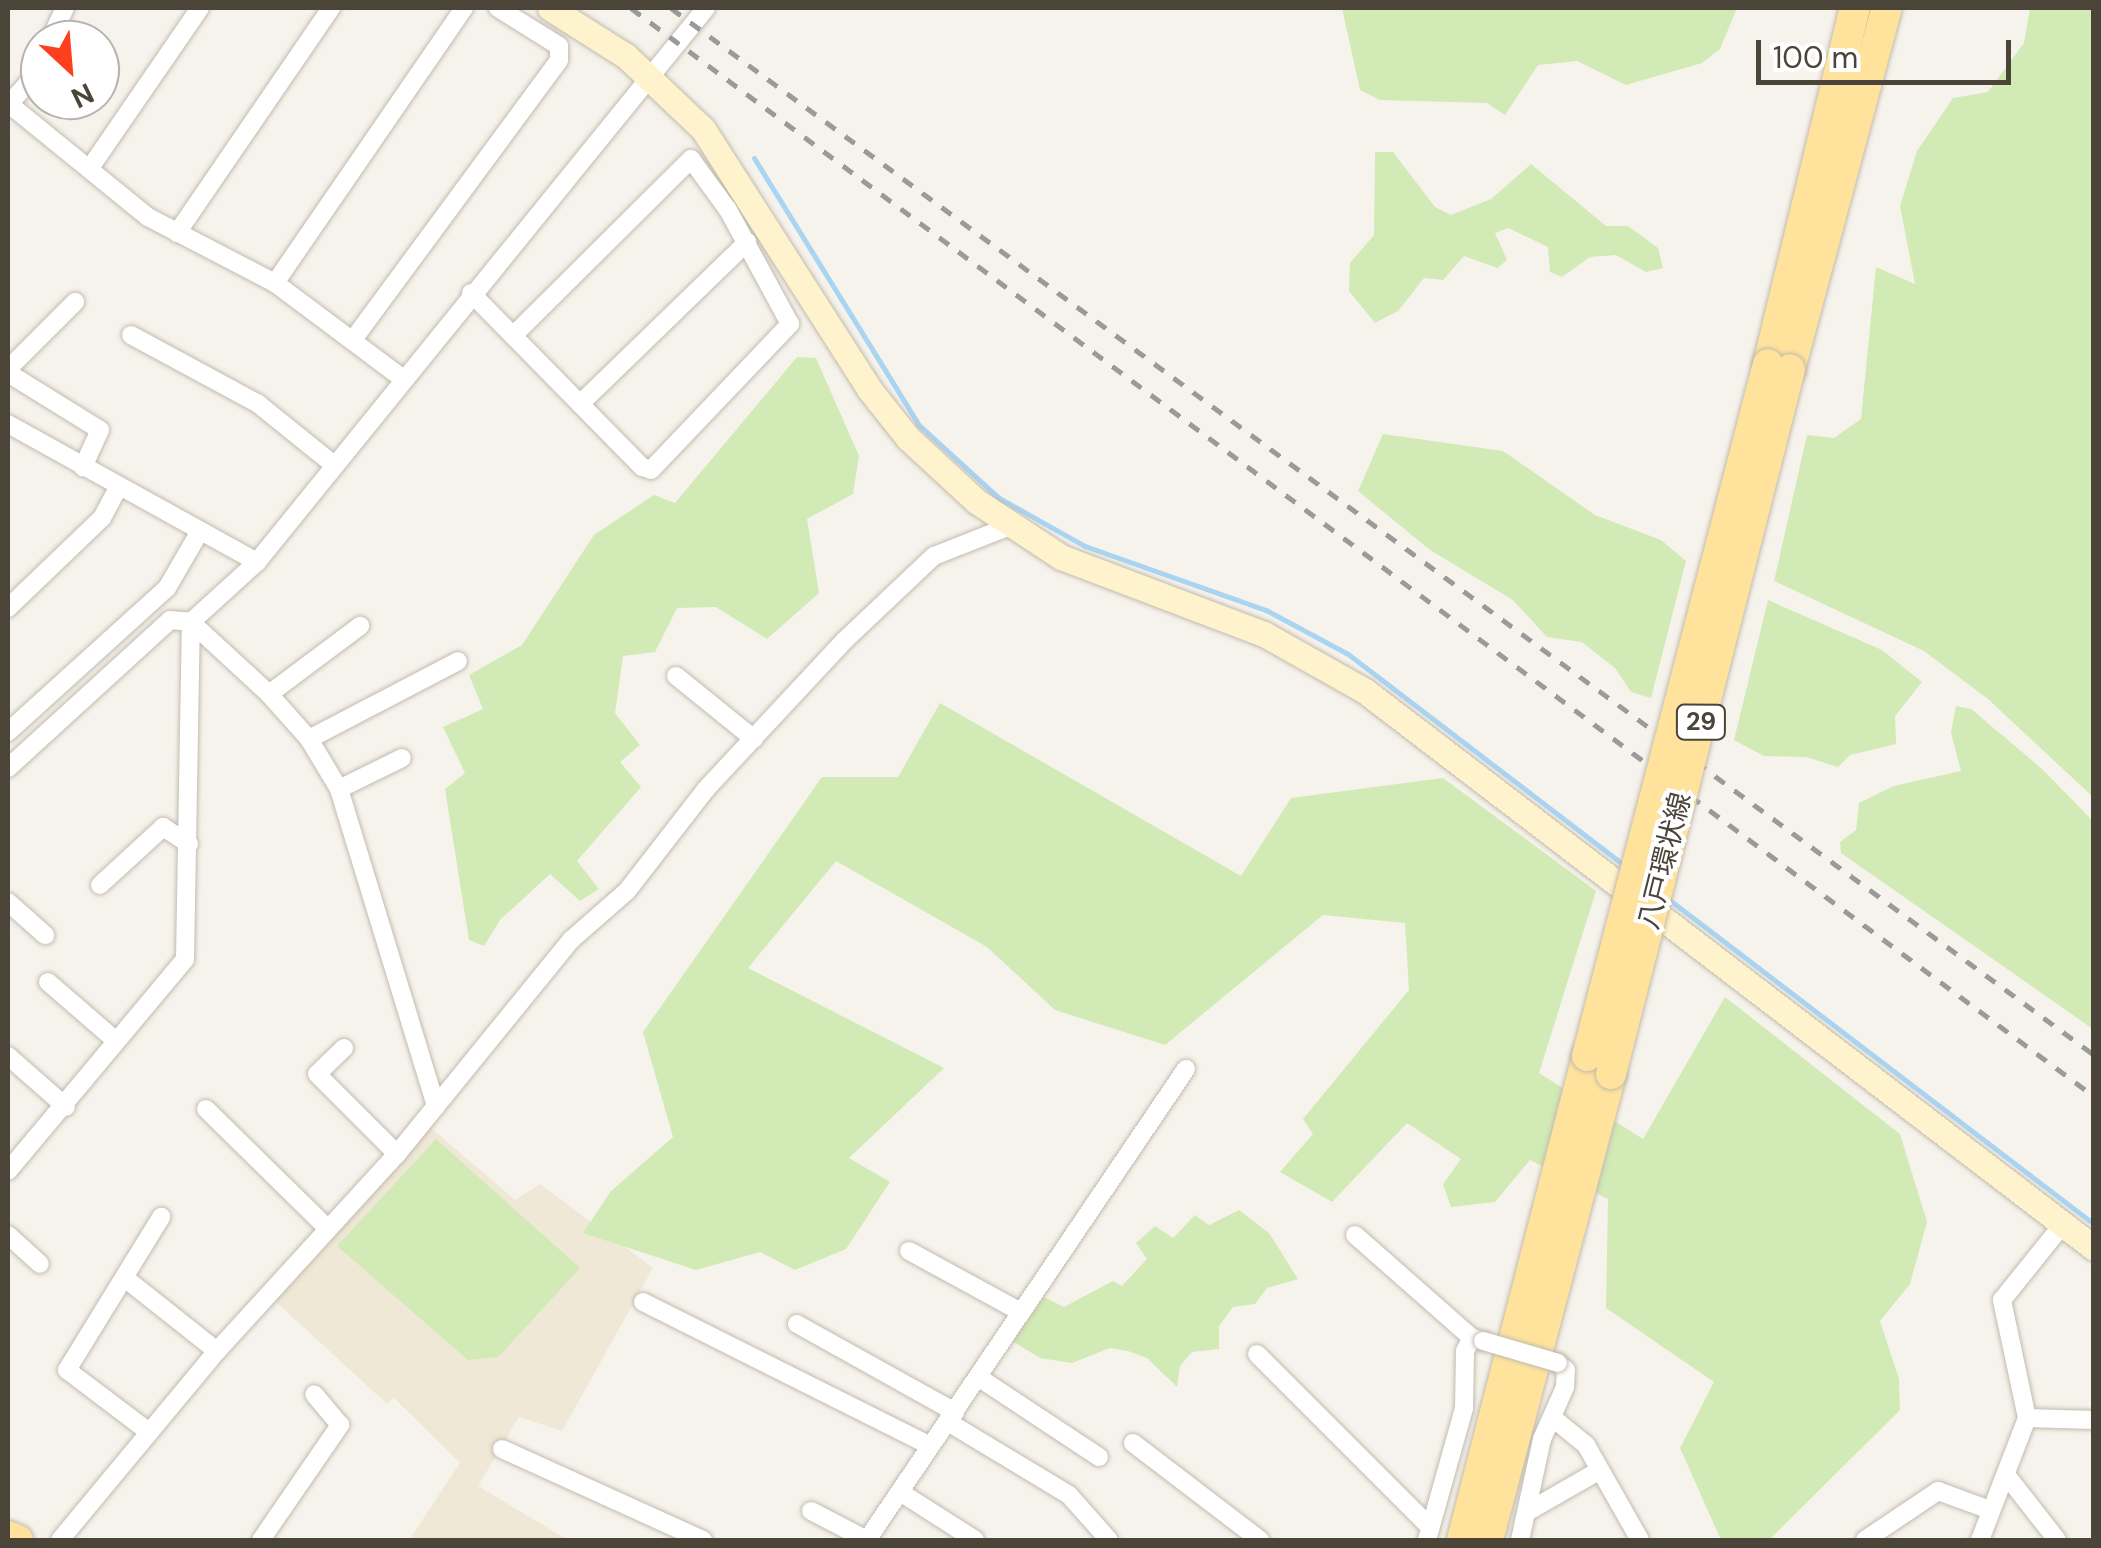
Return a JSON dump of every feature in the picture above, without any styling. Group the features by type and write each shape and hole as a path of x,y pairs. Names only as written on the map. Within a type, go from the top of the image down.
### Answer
{"main road":[{"name":"八戸環状線","path":"1779,367 1855,8"},
{"name":"八戸環状線","path":"1488,1540 1574,1209 1599,1065 1779,367 1887,8"},
{"name":"八戸環状線","path":"1462,1540 1558,1166 1599,1065"},
{"name":"29","path":"1434,1536 1558,1166"},
{"name":"29","path":"1500,1540 1574,1209"},
{"path":"8,1536 18,1540"}],"street":[{"path":"90,168 200,8"},
{"path":"177,233 331,8"},
{"path":"274,284 464,8"},
{"path":"355,338 559,60 559,46 498,8"},
{"path":"550,8 650,76 735,170 869,389 908,438 1010,526 1061,557 1264,634 1365,691 2094,1248"},
{"path":"8,1170 66,1106 115,1040 185,959 191,622 256,562 706,8"},
{"path":"8,104 177,233 274,284 355,338 402,378"},
{"path":"471,293 513,336 580,404 642,468 664,464 790,324 746,242 690,159 513,336"},
{"path":"580,404 746,242"},
{"path":"75,302 8,371 100,430 84,467"},
{"path":"131,335 257,403 334,465"},
{"path":"8,424 256,562"},
{"path":"8,608 102,518 118,486"},
{"path":"60,1540 217,1352 397,1154 571,940 627,891 754,739 892,590 934,556 1010,526"},
{"path":"8,732 167,588 200,532"},
{"path":"8,768 170,620 191,622 269,694 309,739 339,789 436,1106"},
{"path":"269,694 360,626"},
{"path":"309,739 458,661"},
{"path":"676,676 754,739"},
{"path":"339,789 402,758"},
{"path":"100,885 163,827 190,844"},
{"path":"8,902 45,935"},
{"path":"48,982 115,1040"},
{"path":"344,1048 317,1074 397,1154"},
{"path":"8,1056 66,1106"},
{"path":"810,1510 867,1540 1186,1069"},
{"path":"206,1109 328,1229"},
{"path":"150,1432 67,1370 161,1217"},
{"path":"1980,1540 2027,1418 2002,1300 2062,1224"},
{"path":"1355,1235 1477,1339 1558,1363 1566,1370 1565,1387 1542,1439 1520,1540"},
{"path":"8,1236 40,1264"},
{"path":"909,1251 1021,1312"},
{"path":"126,1279 217,1352"},
{"path":"643,1302 930,1446"},
{"path":"797,1324 951,1417 1068,1495 1108,1540"},
{"path":"1434,1536 1464,1408 1465,1352 1477,1339"},
{"path":"1257,1354 1434,1536"},
{"path":"978,1378 1100,1457"},
{"path":"261,1540 340,1425 314,1394"},
{"path":"1553,1418 1573,1431 1640,1540"},
{"path":"2027,1418 2094,1420"},
{"path":"1132,1443 1260,1540"},
{"path":"502,1449 703,1540"},
{"path":"1527,1512 1600,1470"},
{"path":"2007,1476 2057,1540"},
{"path":"1866,1540 1938,1491 1990,1510"},
{"path":"900,1492 975,1540"}],"shaded area":[{"path":"430,1127 515,1200 540,1184 653,1268 562,1431 519,1417 478,1486 568,1540 409,1540 460,1463 394,1398 387,1404 275,1301"}],"green space":[{"path":"1342,8 1737,8 1720,49 1702,63 1626,85 1577,61 1538,65 1505,115 1487,103 1380,100 1360,90"},
{"path":"2030,8 2093,8 2093,797 1988,699 1924,651 1774,581 1807,435 1834,438 1861,419 1876,267 1915,284 1900,206 1917,151 1953,98 1988,92 2024,43"},
{"path":"1375,152 1393,152 1435,207 1451,215 1491,199 1531,164 1606,226 1628,226 1658,248 1663,268 1646,272 1616,255 1590,257 1562,277 1550,272 1548,247 1508,228 1495,233 1507,260 1497,268 1464,256 1443,280 1424,278 1398,311 1375,323 1349,291 1350,263 1374,235"},
{"path":"797,357 816,358 859,456 853,494 807,519 819,593 767,639 716,607 677,608 655,652 623,656 615,713 640,745 620,762 641,787 577,861 599,889 580,901 550,874 500,920 484,946 469,940 445,789 465,773 443,727 483,709 469,675 522,645 594,535 654,495 675,503"},
{"path":"1383,434 1503,451 1595,515 1661,540 1686,561 1651,698 1631,692 1615,668 1582,642 1547,637 1513,600 1430,550 1358,491"},
{"path":"1768,600 1882,650 1922,682 1895,716 1896,744 1850,755 1838,767 1806,757 1764,756 1734,740"},
{"path":"940,703 1241,876 1291,798 1443,778 1596,891 1539,1073 1643,1139 1725,997 1900,1134 1927,1222 1910,1284 1880,1321 1899,1379 1900,1410 1769,1540 1721,1540 1680,1448 1714,1382 1606,1308 1608,1199 1530,1160 1495,1202 1451,1207 1443,1184 1461,1159 1407,1123 1332,1202 1280,1172 1313,1134 1303,1119 1409,990 1405,923 1323,915 1165,1045 1055,1010 987,947 836,861 748,968 944,1068 849,1158 890,1182 846,1249 795,1270 760,1252 696,1270 583,1233 611,1191 673,1137 643,1032 822,777 898,777"},
{"path":"1956,706 1971,709 2041,768 2093,821 2093,1029 1841,853 1840,842 1856,830 1859,803 1894,786 1961,771 1951,733"},
{"path":"436,1139 580,1268 498,1357 468,1360 337,1246"},
{"path":"1239,1210 1269,1233 1298,1279 1267,1288 1255,1304 1233,1307 1219,1326 1219,1349 1192,1352 1180,1366 1177,1387 1147,1358 1128,1351 1110,1348 1072,1363 1040,1358 1012,1341 1044,1297 1064,1307 1113,1281 1122,1286 1147,1259 1136,1243 1155,1226 1173,1238 1195,1215 1209,1225"}],"waterway":[{"path":"754,158 919,425 999,498 1085,546 1266,610 1348,654 1627,867"},
{"path":"1667,898 2094,1224"}],"railway":[{"path":"631,8 2094,1096"},
{"path":"671,8 2094,1055"}]}
